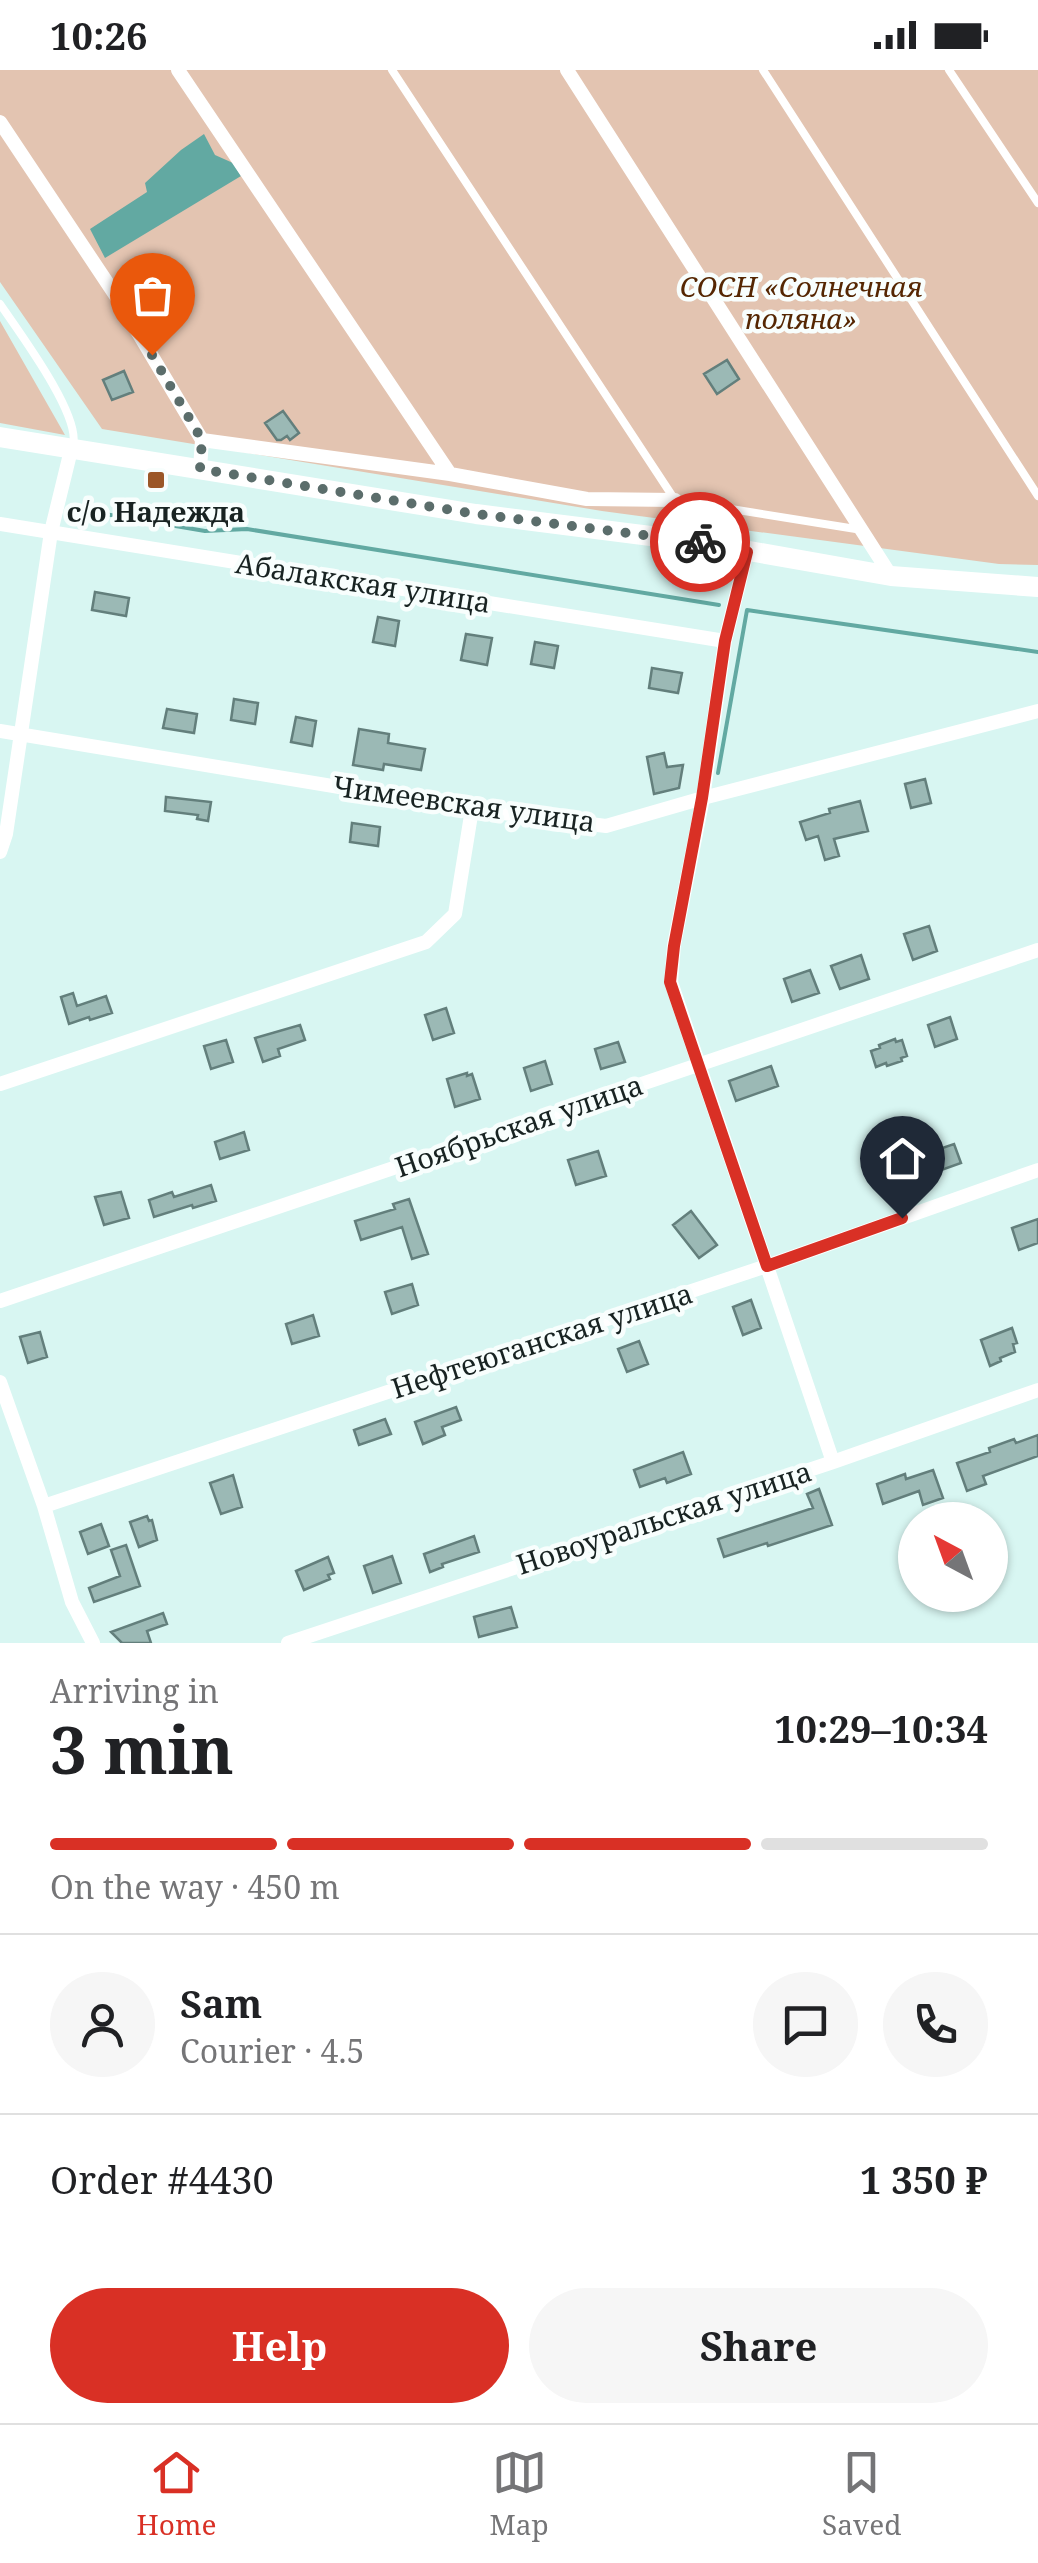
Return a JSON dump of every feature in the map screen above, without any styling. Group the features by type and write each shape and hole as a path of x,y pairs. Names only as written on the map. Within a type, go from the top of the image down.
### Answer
{"street":[{"path":"178,70 450,474"},
{"path":"567,70 891,576"},
{"path":"0,122 118,299 202,440 200,469"},
{"path":"0,437 476,514 698,542 891,576 1038,587"},
{"path":"202,440 450,474 587,499 675,500"},
{"path":"0,852 6,834 51,532 72,450"},
{"name":"Абалакская улица","path":"0,524 725,641"},
{"path":"747,552 725,641 670,982 833,1462"},
{"name":"Чимеевская улица","path":"0,731 472,809 606,826 1038,711"},
{"path":"0,1084 426,942 455,914 472,809"},
{"name":"Ноябрьская улица","path":"0,1302 1038,950"},
{"name":"Нефтеюганская улица","path":"44,1506 767,1266 1038,1170"},
{"path":"0,1382 44,1506 72,1602 93,1643"},
{"name":"Новоуральская улица","path":"288,1643 1038,1390"}],"lane":[{"path":"392,70 675,500 862,530"},
{"path":"763,70 1038,496"},
{"path":"949,70 1038,203"},
{"path":"0,304 71,419 76,436 72,450"}],"green space":[{"name":"СОСН «Солнечная поляна»","path":"0,70 1038,70 1038,565 999,564 602,511 102,429 0,282"},
{"path":"0,321 65,435 0,423"}],"water":[{"path":"204,134 215,155 233,163 241,176 105,258 90,229 147,192 145,183"}],"building":[{"path":"727,360 739,379 717,394 704,374"},
{"path":"124,371 133,392 112,400 103,380"},
{"path":"283,411 299,433 290,440 287,436 277,440 265,423"},
{"path":"95,592 129,598 126,616 92,610"},
{"path":"378,617 399,621 395,646 373,642"},
{"path":"466,634 492,638 487,665 461,660"},
{"path":"535,642 558,646 554,668 531,664"},
{"path":"652,668 682,673 678,693 649,688"},
{"path":"234,699 258,703 255,724 231,720"},
{"path":"167,709 197,714 194,733 163,728"},
{"path":"296,717 316,721 312,746 291,742"},
{"path":"359,729 389,734 388,743 425,749 421,770 384,764 383,770 353,765"},
{"path":"664,753 667,767 683,765 679,788 654,794 647,757"},
{"path":"925,779 931,803 911,808 905,784"},
{"path":"166,797 211,802 208,821 197,819 198,815 165,811"},
{"path":"860,801 868,831 834,839 839,856 825,860 818,836 806,840 800,822"},
{"path":"352,823 380,827 378,846 350,842"},
{"path":"929,926 937,951 913,960 904,934"},
{"path":"861,955 869,979 840,989 831,966"},
{"path":"810,970 819,993 792,1002 784,979"},
{"path":"73,993 77,1006 106,996 112,1013 69,1024 61,997"},
{"path":"446,1008 454,1033 433,1040 425,1015"},
{"path":"950,1017 957,1039 935,1047 928,1025"},
{"path":"300,1025 305,1040 278,1049 280,1056 263,1062 255,1038"},
{"path":"895,1039 902,1040 907,1056 902,1061 876,1067 871,1051"},
{"path":"226,1040 233,1062 211,1069 204,1046"},
{"path":"618,1042 625,1062 601,1069 595,1049"},
{"path":"545,1061 552,1084 531,1091 524,1068"},
{"path":"771,1066 778,1086 736,1101 729,1081"},
{"path":"472,1074 480,1099 455,1107 447,1079"},
{"path":"244,1132 249,1150 220,1159 215,1142"},
{"path":"954,1144 961,1163 905,1183 898,1163"},
{"path":"598,1151 606,1176 576,1185 568,1160"},
{"path":"211,1185 216,1201 154,1217 149,1200"},
{"path":"121,1192 129,1218 104,1225 95,1197"},
{"path":"409,1199 428,1254 412,1259 402,1227 361,1240 355,1221 395,1209 393,1204"},
{"path":"691,1211 717,1245 699,1258 673,1225"},
{"path":"1038,1219 1038,1243 1019,1250 1012,1228"},
{"path":"412,1284 418,1305 392,1314 385,1292"},
{"path":"751,1300 761,1328 743,1335 733,1307"},
{"path":"313,1315 319,1336 292,1344 286,1324"},
{"path":"1012,1328 1017,1343 1013,1344 1015,1352 990,1366 981,1340"},
{"path":"40,1332 47,1357 28,1363 20,1337"},
{"path":"639,1341 648,1364 627,1372 618,1349"},
{"path":"456,1407 461,1420 442,1427 445,1435 423,1444 415,1422"},
{"path":"385,1419 391,1434 359,1445 354,1430"},
{"path":"1038,1435 1038,1456 983,1476 986,1484 967,1491 957,1463 1014,1439 1016,1443"},
{"path":"683,1452 691,1474 640,1487 634,1470"},
{"path":"933,1470 943,1498 922,1502 919,1491 883,1504 877,1484 905,1474 906,1479"},
{"path":"233,1475 242,1507 221,1514 210,1483"},
{"path":"819,1489 832,1525 724,1557 718,1539 813,1508 807,1494"},
{"path":"147,1516 152,1520 157,1540 139,1547 130,1522"},
{"path":"101,1524 109,1546 88,1554 80,1532"},
{"path":"474,1536 479,1552 430,1572 424,1554"},
{"path":"126,1545 140,1586 94,1602 89,1588 120,1576 111,1550"},
{"path":"392,1556 401,1583 373,1593 364,1566"},
{"path":"328,1557 334,1573 328,1575 330,1579 304,1590 296,1571"},
{"path":"511,1607 517,1627 479,1637 474,1617"},
{"path":"163,1613 167,1624 147,1631 151,1643 122,1643 111,1632"}],"waterway":[{"path":"87,511 205,531 247,529 719,605"},
{"path":"718,773 747,610 1038,652"}],"way so far":[{"path":"152,355 202,440 200,469 476,514 700,542"}],"place":[{"name":"с/о Надежда","path":"156,480"}],"route":[{"path":"700,542 747,552 725,641 670,982 767,1266 902,1218"}]}
